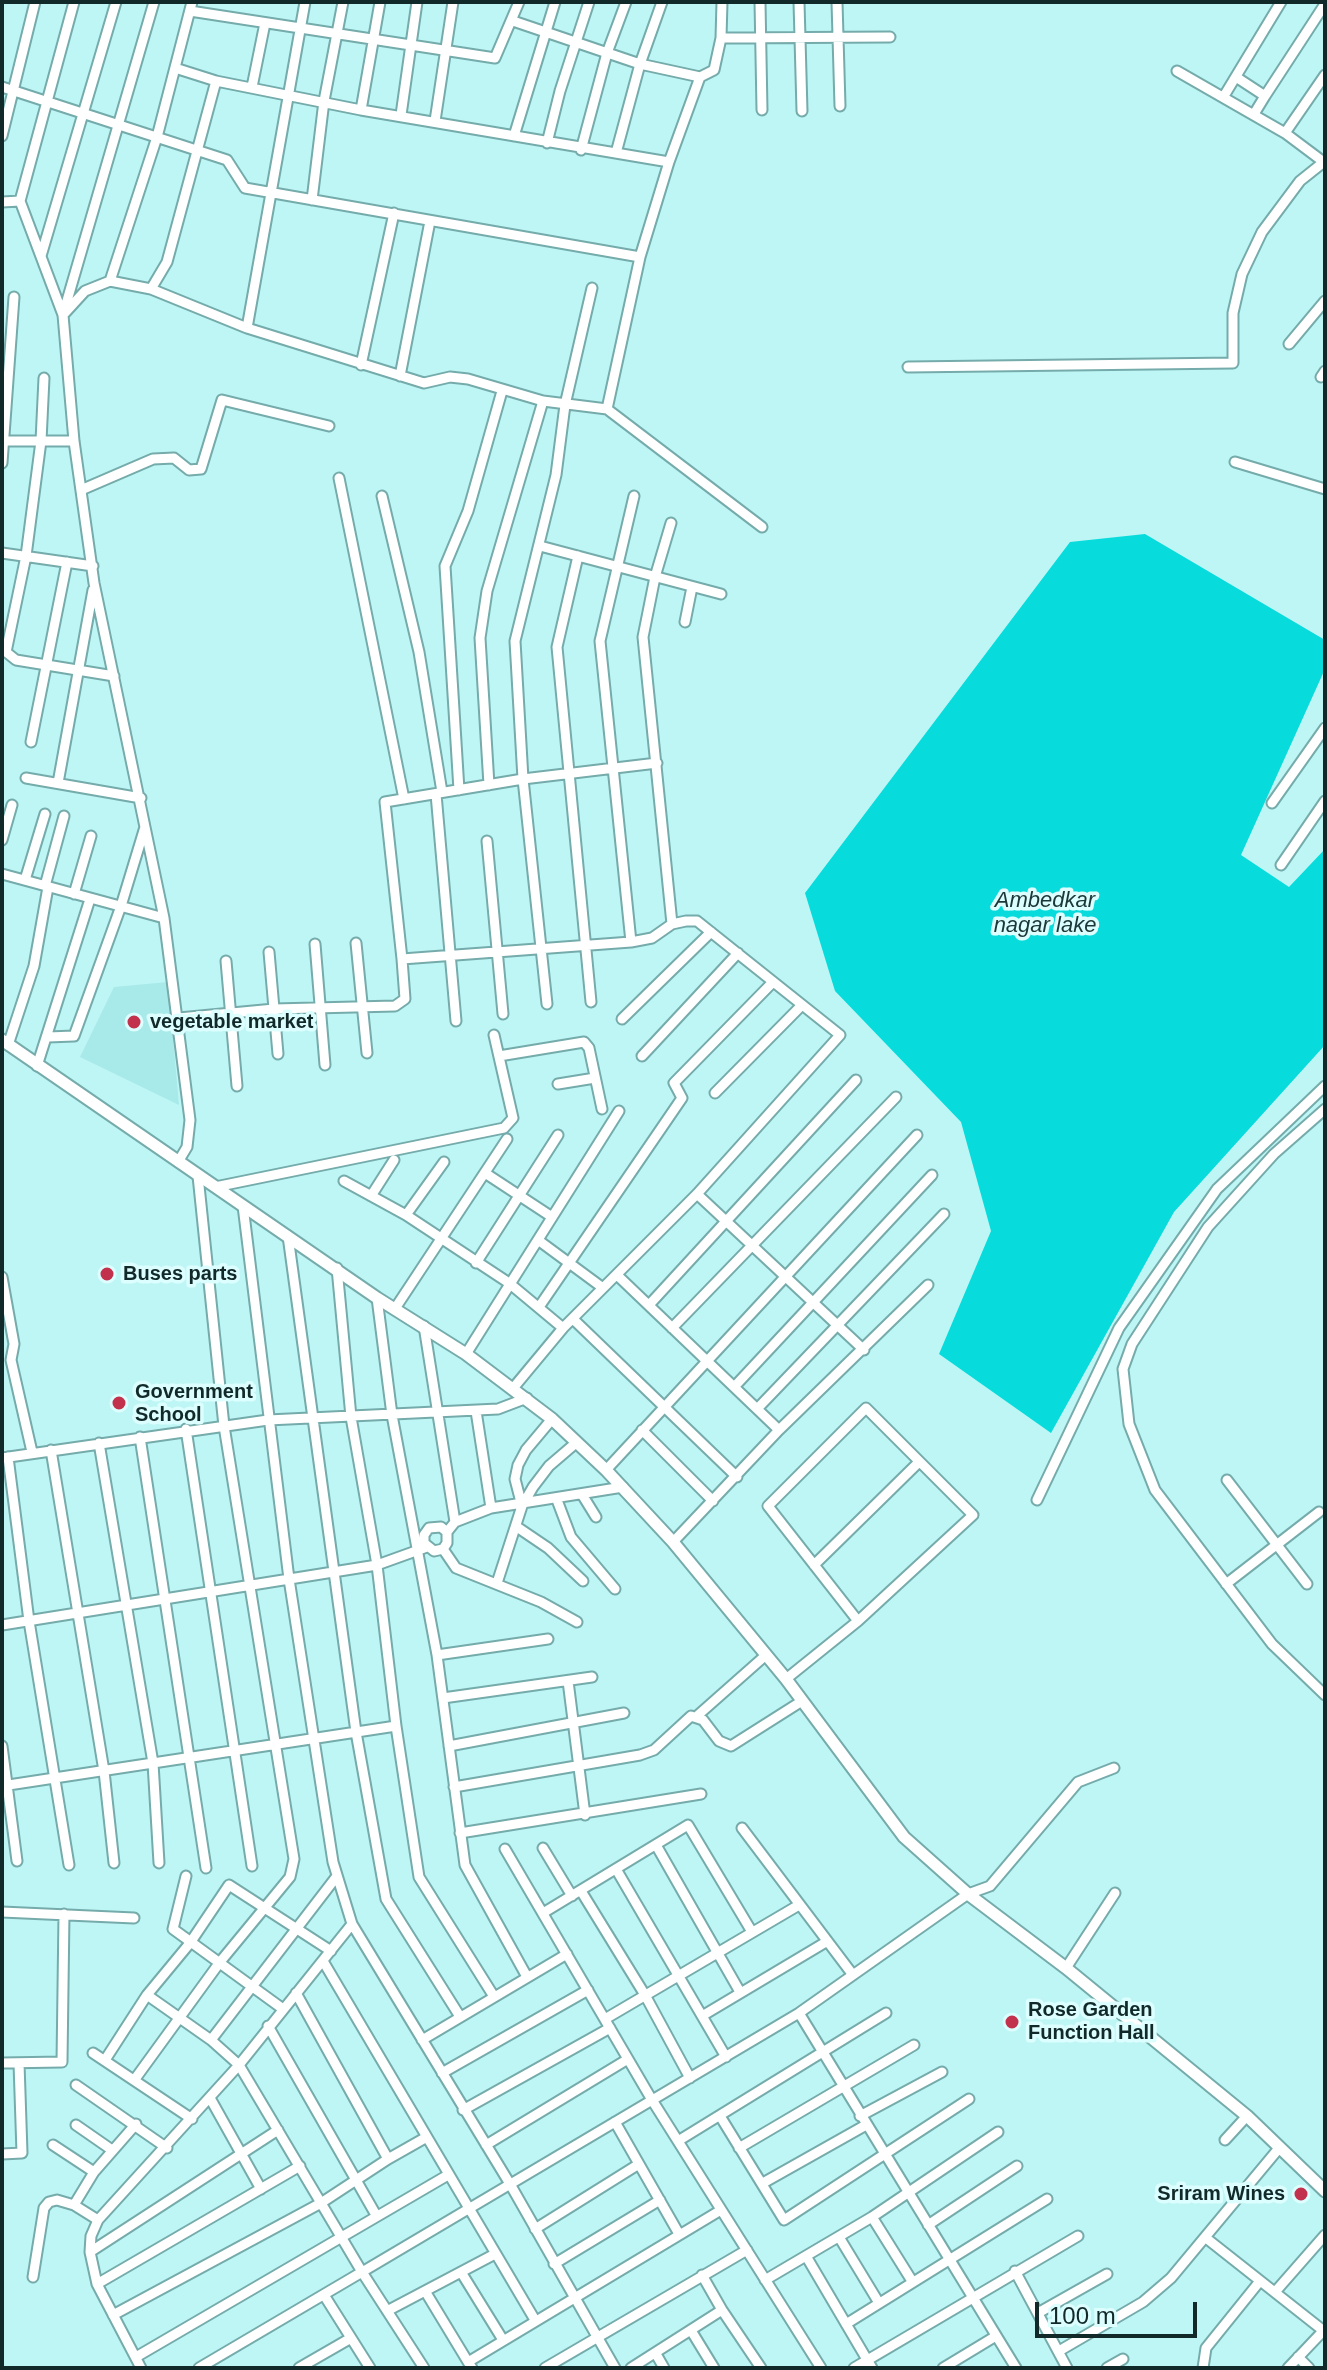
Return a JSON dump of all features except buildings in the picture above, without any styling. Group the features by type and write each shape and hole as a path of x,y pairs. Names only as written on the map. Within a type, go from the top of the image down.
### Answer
{"street":[{"path":"2,136 7,88 35,2"},
{"path":"74,2 20,201 63,315 74,441 94,583 164,918 179,1018 190,1134 178,1162"},
{"path":"41,256 116,2"},
{"path":"63,315 154,2"},
{"path":"247,328 305,2"},
{"path":"312,200 324,101 343,2"},
{"path":"361,110 380,2"},
{"path":"401,115 417,2"},
{"path":"435,121 453,2"},
{"path":"110,281 157,137 191,6 265,23 495,58 519,2"},
{"path":"514,136 555,2"},
{"path":"547,143 589,2"},
{"path":"581,150 607,53 626,2"},
{"path":"616,153 640,64 662,2"},
{"path":"513,21 640,64 700,77 714,70 721,38 722,2"},
{"path":"760,2 762,110"},
{"path":"799,2 802,111"},
{"path":"837,2 840,106"},
{"path":"1224,96 1281,2"},
{"path":"1254,114 1325,4"},
{"path":"252,87 265,23"},
{"path":"721,38 890,37"},
{"path":"175,68 216,81 361,110 435,121 581,150 669,162"},
{"path":"908,367 1233,363 1233,313 1242,274 1262,232 1281,206 1300,181 1325,162 1285,133 1177,71"},
{"path":"1285,133 1325,75"},
{"path":"607,409 640,257 669,162 700,77"},
{"path":"1236,77 1265,96"},
{"path":"151,289 167,262 216,81"},
{"path":"7,88 227,160 245,188 640,257"},
{"path":"2,202 20,201"},
{"path":"361,365 394,213"},
{"path":"400,376 430,221"},
{"path":"63,315 85,291 110,281 151,289 247,328 424,383 450,377 468,379 543,401 607,409 762,527"},
{"path":"547,1004 523,779 515,641 556,475 565,405 592,288"},
{"path":"2,463 14,297"},
{"path":"1289,344 1325,301"},
{"path":"44,378 41,441 26,556 6,652 12,659 114,676"},
{"path":"459,790 445,566 468,511 502,391"},
{"path":"81,490 153,459 174,458 189,470 201,469 218,404 222,400 329,426"},
{"path":"489,785 480,638 487,591 543,401"},
{"path":"3,441 74,441"},
{"path":"1235,462 1325,489"},
{"path":"339,478 404,799"},
{"path":"382,496 419,652 439,793 456,1021"},
{"path":"631,942 600,641 634,496"},
{"path":"671,523 655,577 643,637 672,924"},
{"path":"540,546 721,594"},
{"path":"2,553 93,566"},
{"path":"578,556 557,647 591,1002"},
{"path":"31,742 67,562"},
{"path":"58,783 94,583"},
{"path":"685,622 692,587"},
{"path":"1272,803 1325,728"},
{"path":"179,1018 274,1009 362,1008 402,1004 406,991 385,802 523,779 657,763"},
{"path":"26,778 141,798"},
{"path":"1281,865 1325,801"},
{"path":"2,840 12,805"},
{"path":"25,880 45,814"},
{"path":"64,816 46,886 34,966 5,1043 377,1298 396,1307 466,1354 514,1387 552,1419 623,1487 673,1542 786,1679 904,1837 968,1894 1066,1968 1247,2116 1325,2191"},
{"path":"48,1037 74,1036 121,906 146,823"},
{"path":"74,894 91,836"},
{"path":"487,841 503,1014"},
{"path":"2,874 164,918"},
{"path":"37,1066 90,899"},
{"path":"402,959 631,942 652,938 672,924 697,921 840,1035 697,1194 563,1328 514,1387"},
{"path":"622,1019 711,932"},
{"path":"356,943 367,1053"},
{"path":"315,944 325,1065"},
{"path":"269,952 278,1054"},
{"path":"642,1056 738,953"},
{"path":"226,961 237,1086"},
{"path":"539,1307 682,1098 674,1083 773,982"},
{"path":"715,1093 801,1006"},
{"path":"215,1187 504,1128 513,1118 494,1035"},
{"path":"499,1056 584,1042 589,1048 602,1109"},
{"path":"558,1084 595,1078"},
{"path":"649,1305 856,1080"},
{"path":"1037,1500 1119,1328 1217,1189 1325,1086"},
{"path":"672,1328 896,1097"},
{"path":"1325,1109 1274,1154 1208,1227 1132,1344 1123,1369 1129,1424 1155,1490 1272,1644 1321,1691 1325,1679"},
{"path":"466,1354 619,1111"},
{"path":"476,1263 558,1135"},
{"path":"606,1470 917,1135"},
{"path":"396,1307 507,1139"},
{"path":"371,1196 394,1160"},
{"path":"406,1215 444,1162"},
{"path":"485,1173 552,1217"},
{"path":"735,1386 811,1301 932,1175"},
{"path":"135,2079 220,1962 290,1877 294,1859 224,1426 198,1176"},
{"path":"344,1181 406,1215 509,1283 563,1328"},
{"path":"697,1194 864,1350"},
{"path":"243,1206 289,1579 337,1876 352,1924 510,2184 615,2368"},
{"path":"757,1409 839,1328 944,1214"},
{"path":"288,1236 356,1732 386,1899 459,2015"},
{"path":"538,1240 603,1288"},
{"path":"337,1268 351,1417 377,1565 396,1726 419,1877 493,1995"},
{"path":"617,1275 779,1430"},
{"path":"2,1277 14,1344 11,1360 32,1452"},
{"path":"673,1542 779,1430 928,1285"},
{"path":"377,1298 392,1415 415,1552 437,1655 465,1865 526,1975"},
{"path":"573,1319 737,1477"},
{"path":"424,1326 455,1522"},
{"path":"2,1345 14,1344"},
{"path":"69,1865 5,1457 186,1429 268,1420 436,1415 511,1406 527,1398"},
{"path":"786,1679 858,1621 973,1515 866,1408 768,1506 858,1621"},
{"path":"476,1411 491,1508"},
{"path":"522,1506 515,1479 518,1465 526,1450 552,1419"},
{"path":"186,1429 208,1592 236,1750 252,1866"},
{"path":"642,1430 713,1501"},
{"path":"140,1437 206,1868"},
{"path":"497,1583 522,1506 541,1474 577,1442"},
{"path":"99,1443 153,1763 159,1863"},
{"path":"51,1450 104,1771 114,1863"},
{"path":"814,1565 919,1462"},
{"path":"1227,1480 1307,1584"},
{"path":"447,1532 437,1526 429,1528 424,1535 427,1547 434,1551 443,1549 448,1540 447,1532 455,1522 491,1508 522,1506 623,1487"},
{"path":"583,1496 596,1517"},
{"path":"557,1500 571,1537 615,1589"},
{"path":"1226,1584 1319,1512"},
{"path":"517,1527 548,1548 583,1581"},
{"path":"2,1625 377,1565 427,1547"},
{"path":"443,1549 456,1568 497,1583 577,1622"},
{"path":"437,1655 548,1639"},
{"path":"454,1787 580,1767 654,1750 685,1718 697,1716 766,1655"},
{"path":"443,1698 592,1677"},
{"path":"568,1681 585,1815"},
{"path":"697,1716 719,1741 731,1746 802,1701"},
{"path":"449,1746 624,1713"},
{"path":"6,1786 396,1726"},
{"path":"2,1746 17,1861"},
{"path":"199,2368 799,2013 968,1894 990,1886 1078,1782 1114,1768"},
{"path":"460,1833 701,1794"},
{"path":"543,1913 688,1825 752,1932"},
{"path":"742,1828 853,1975"},
{"path":"656,1845 740,1992"},
{"path":"543,1848 645,1995 690,2078"},
{"path":"505,1849 652,2100 821,2368"},
{"path":"616,1869 726,2057"},
{"path":"186,1876 173,1929 283,2009"},
{"path":"211,2040 337,1876"},
{"path":"105,2060 147,1995 190,1943 229,1885 331,1951"},
{"path":"1066,1968 1115,1893"},
{"path":"463,2110 607,2023 645,1995 799,1905"},
{"path":"2,1912 134,1918"},
{"path":"2,2063 62,2062 64,1914"},
{"path":"141,2368 97,2284 90,2252 91,2236 98,2220 167,2148 239,2065 352,1924"},
{"path":"702,2016 826,1942"},
{"path":"422,2040 526,1975 567,1954"},
{"path":"323,1961 535,2320"},
{"path":"442,2073 588,1990"},
{"path":"296,1993 388,2159"},
{"path":"147,1995 211,2040 239,2065 362,2272 424,2368"},
{"path":"799,2013 1016,2368"},
{"path":"678,2141 886,2013"},
{"path":"268,2026 376,2215"},
{"path":"739,2148 914,2045"},
{"path":"93,2053 192,2119"},
{"path":"486,2145 628,2059"},
{"path":"2,2154 22,2153 19,2063"},
{"path":"763,2183 942,2072"},
{"path":"76,2085 167,2148"},
{"path":"210,2098 261,2189"},
{"path":"720,2116 784,2220 969,2099"},
{"path":"1225,2140 1247,2116"},
{"path":"615,2122 679,2234"},
{"path":"74,2205 94,2172 136,2124"},
{"path":"76,2125 112,2150"},
{"path":"90,2252 278,2130"},
{"path":"765,2280 872,2217 998,2132"},
{"path":"113,2315 321,2203 425,2138"},
{"path":"53,2145 94,2172"},
{"path":"1059,2351 1143,2302 1171,2278 1280,2147"},
{"path":"535,2229 639,2164"},
{"path":"97,2284 300,2166"},
{"path":"928,2225 1017,2166"},
{"path":"136,2357 448,2175"},
{"path":"846,2324 1047,2199"},
{"path":"33,2277 44,2208 57,2200 74,2205 98,2220"},
{"path":"554,2264 660,2200"},
{"path":"425,2291 470,2365 535,2320 721,2210"},
{"path":"872,2217 912,2281"},
{"path":"1275,2292 1325,2235"},
{"path":"854,2368 870,2364 1015,2271 1078,2236"},
{"path":"839,2237 879,2303"},
{"path":"1206,2238 1325,2330 1288,2368"},
{"path":"545,2368 562,2364 598,2336 747,2250"},
{"path":"387,2311 495,2254"},
{"path":"806,2256 870,2364"},
{"path":"1015,2271 1067,2368"},
{"path":"461,2272 503,2340"},
{"path":"1038,2313 1107,2274"},
{"path":"702,2275 761,2368"},
{"path":"1203,2368 1206,2348 1260,2281"},
{"path":"324,2295 370,2368"},
{"path":"631,2368 692,2332 722,2310"},
{"path":"692,2332 714,2368"},
{"path":"943,2368 996,2336"},
{"path":"299,2368 351,2338"},
{"path":"656,2354 664,2368"},
{"path":"1298,2357 1309,2368"},
{"path":"1107,2368 1123,2359"}],"shaded area":[{"name":"vegetable market","path":"168,982 179,1105 80,1057 114,987"}],"water":[{"name":"Ambedkar nagar lake","path":"1145,534 1325,640 1325,669 1241,855 1289,887 1325,849 1325,1045 1174,1212 1051,1433 939,1354 991,1231 961,1122 835,991 805,893 1070,542"}],"place":[{"name":"vegetable market","path":"134,1022"},
{"name":"Buses parts","path":"107,1274"},
{"name":"Government School","path":"119,1403"},
{"name":"Rose Garden Function Hall","path":"1012,2022"},
{"name":"Sriram Wines","path":"1301,2194"}]}
